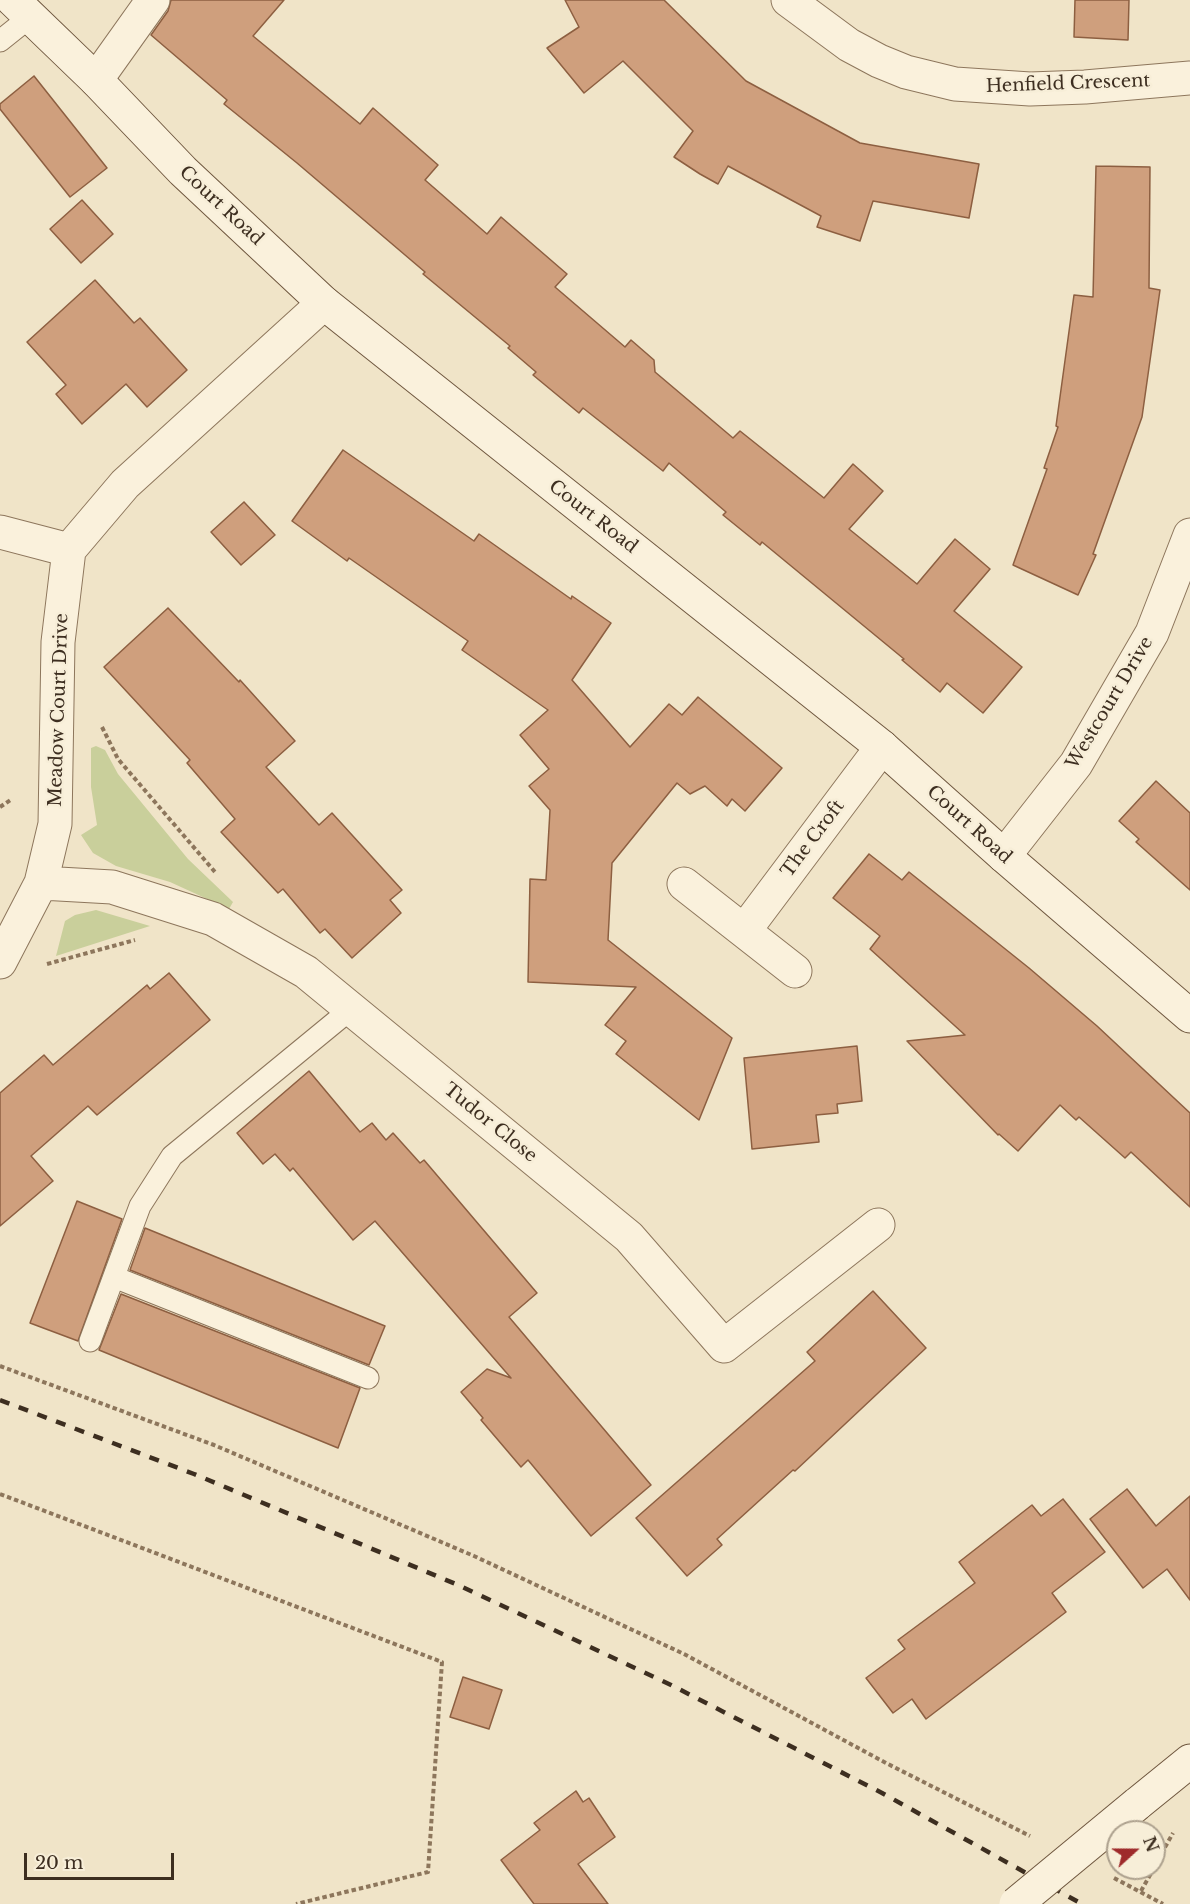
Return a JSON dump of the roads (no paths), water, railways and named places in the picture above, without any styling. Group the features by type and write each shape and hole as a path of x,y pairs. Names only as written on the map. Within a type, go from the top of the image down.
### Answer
{"street":[{"path":"96,80 153,0"},
{"name":"Henfield Crescent","path":"788,0 849,45 879,61 906,72 955,84 982,87 1085,87 1190,78"},
{"name":"Court Road","path":"22,8 96,80 183,171 324,303 882,747 1004,856 1190,1016"},
{"path":"0,532 69,550 125,484 324,303"},
{"name":"Westcourt Drive","path":"1004,856 1076,764 1152,633 1190,535"},
{"name":"Meadow Court Drive","path":"0,962 41,883 55,824 58,642 69,550"},
{"name":"The Croft","path":"744,931 882,747"},
{"name":"Tudor Close","path":"41,883 112,887 213,920 306,972 629,1237 724,1346 878,1225"},
{"path":"684,884 795,971"},
{"path":"1016,1904 1190,1761"}],"lane":[{"path":"0,41 22,8"},
{"path":"90,1341 140,1206 172,1156 351,1009"},
{"path":"114,1277 368,1378"}],"railway":[{"path":"0,1400 194,1474 458,1585 671,1685 882,1793 1082,1904"}]}
